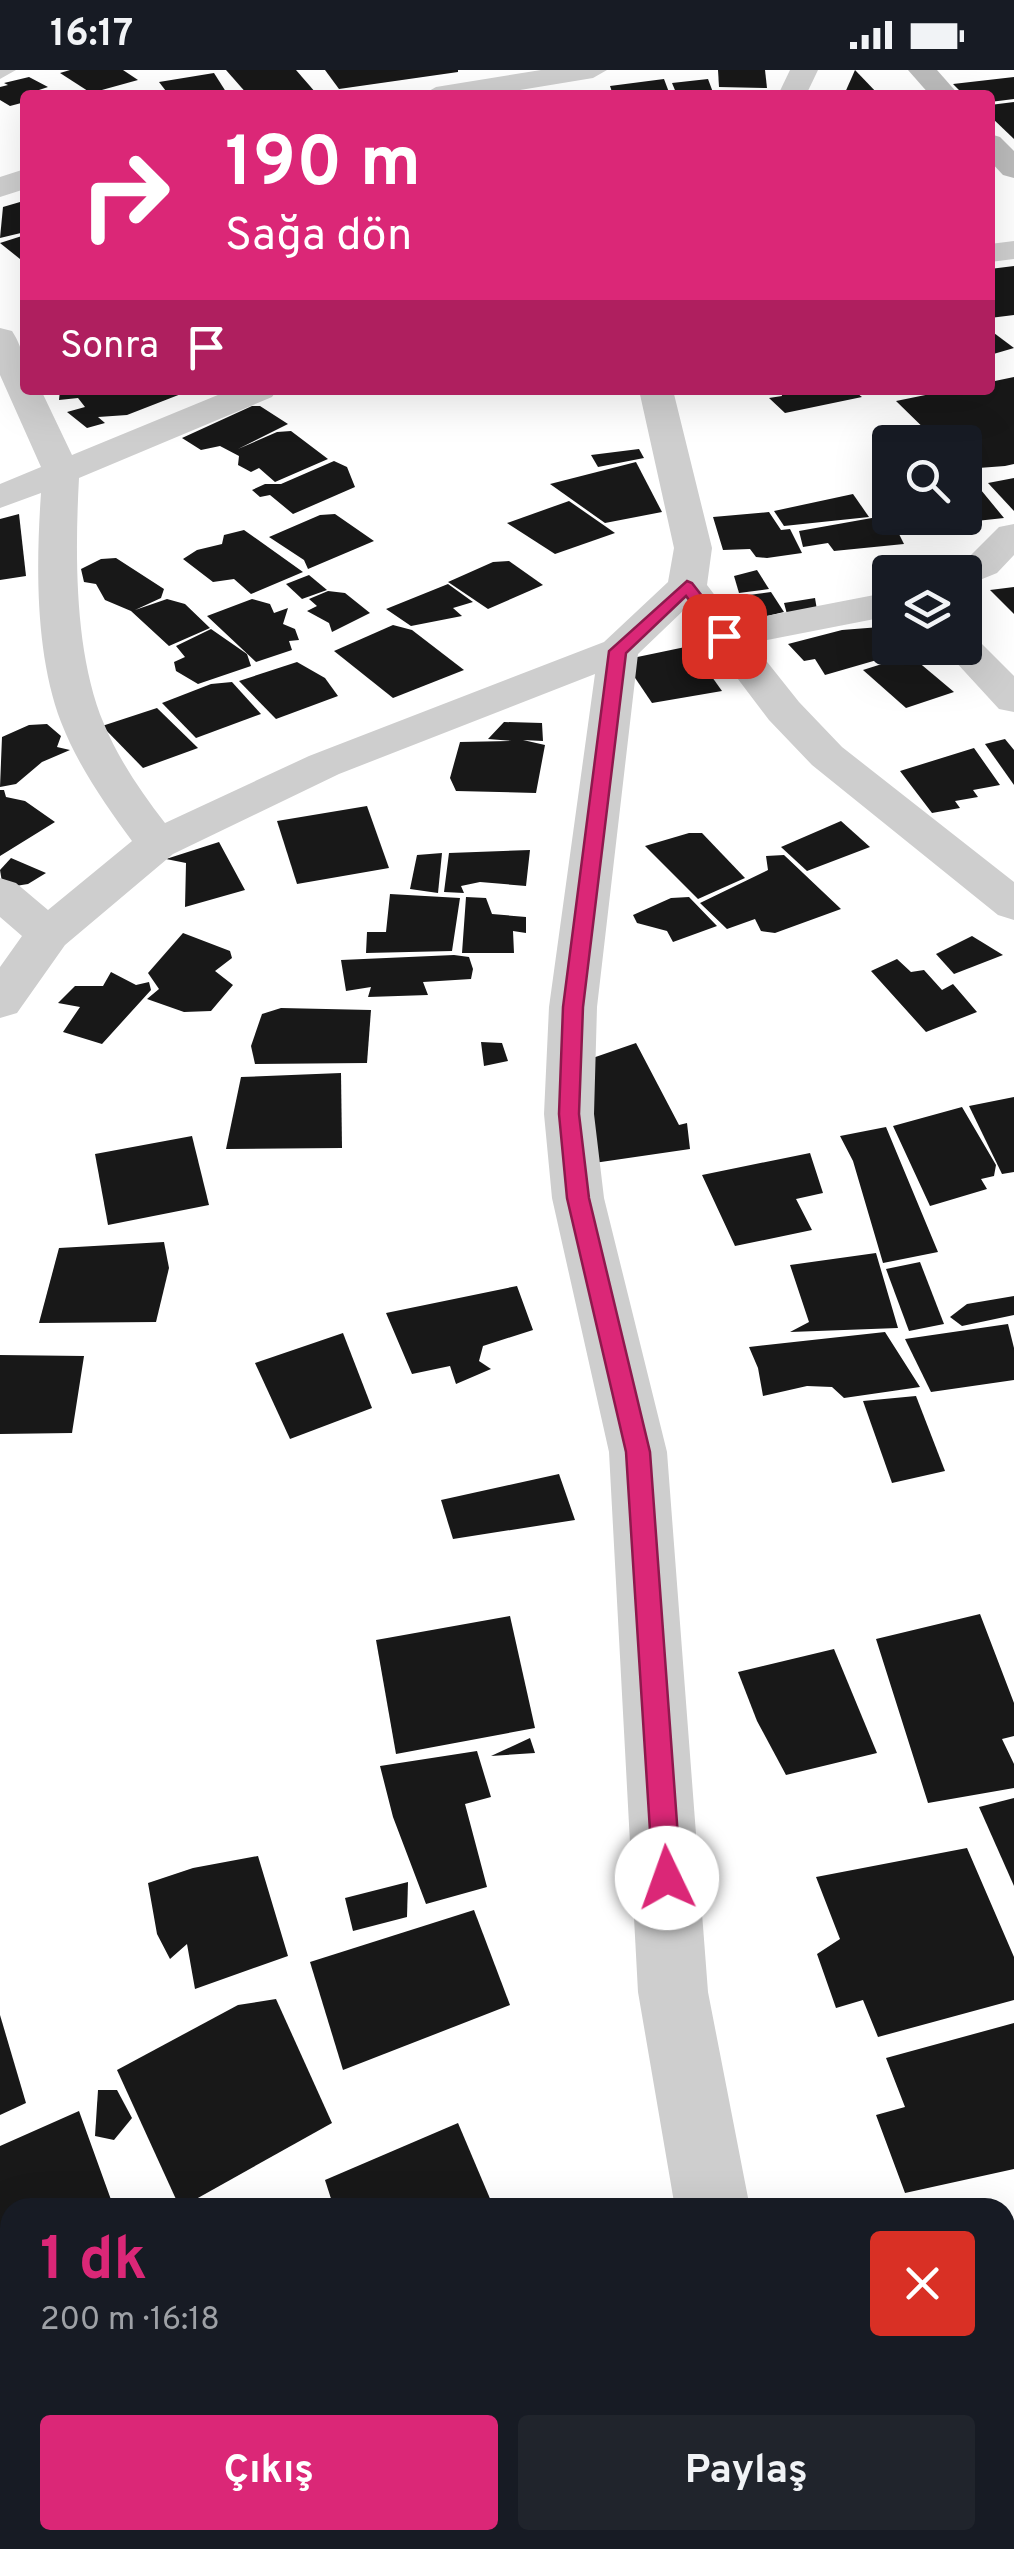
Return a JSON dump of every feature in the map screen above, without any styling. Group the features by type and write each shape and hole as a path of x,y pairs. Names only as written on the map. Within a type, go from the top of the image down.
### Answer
{"street":[{"path":"467,90 592,70"},
{"path":"922,70 940,90"},
{"path":"995,148 1014,169"},
{"path":"0,338 20,382"},
{"path":"26,395 61,471 59,564 68,672 82,722 106,770 157,844"},
{"path":"0,497 248,395"},
{"path":"0,1002 48,934 157,844 324,766 618,651 687,586 693,548 657,395"},
{"path":"982,566 1012,535"},
{"path":"687,586 784,712 827,756 1014,905"},
{"path":"724,636 872,607"},
{"path":"618,651 573,1007 569,1114 578,1198 638,1452 674,1992 711,2198"},
{"path":"980,665 1014,700"},
{"path":"0,893 48,934"}],"building":[{"path":"123,70 138,80 86,90 60,73"},
{"path":"226,70 296,70 313,90 244,90"},
{"path":"325,70 458,70 458,72 339,89"},
{"path":"718,70 765,70 767,88 719,87"},
{"path":"855,70 874,90 846,90"},
{"path":"214,73 225,90 165,90 159,82"},
{"path":"29,77 48,87 20,90 20,103 10,106 0,100 0,87 8,85 4,83"},
{"path":"1014,77 1014,99 995,101 995,90 959,90 953,84"},
{"path":"664,79 668,90 611,90 610,86"},
{"path":"708,79 712,90 675,90 672,83"},
{"path":"1014,102 1014,139 995,121 995,104"},
{"path":"20,202 20,233 0,238 3,207"},
{"path":"20,237 20,259 0,243"},
{"path":"1014,266 1014,315 995,317 995,268"},
{"path":"995,334 1014,348 995,354"},
{"path":"1014,377 1014,464 982,468 982,425 921,425 896,401 925,395 995,395 995,381"},
{"path":"60,395 178,395 127,415 98,417 105,423 87,428 67,412 85,407 78,398 59,400"},
{"path":"862,397 785,413 769,398"},
{"path":"252,406 260,406 288,424 238,449 277,432 291,431 328,459 275,482 259,468 251,472 238,465 239,456 220,446 201,450 182,438"},
{"path":"639,449 644,458 598,467 591,455"},
{"path":"334,461 347,467 355,487 293,514 270,495 260,497 252,490 265,484 281,484"},
{"path":"636,462 662,512 605,523 550,484"},
{"path":"1014,478 1014,511 988,483"},
{"path":"982,491 1004,518 982,520"},
{"path":"853,494 869,517 784,526 774,511"},
{"path":"569,501 615,533 555,554 507,523"},
{"path":"769,512 781,530 790,529 802,553 767,558 756,557 750,549 723,550 713,517"},
{"path":"19,514 26,576 0,580 0,519"},
{"path":"335,514 374,541 308,569 304,560 269,537 320,515"},
{"path":"872,518 872,535 900,535 904,544 834,551 828,543 803,547 799,531"},
{"path":"244,530 303,572 251,594 234,579 213,582 183,559 197,550 222,544 224,535"},
{"path":"116,558 164,589 161,598 135,610 167,599 185,604 210,628 169,646 131,611 105,600 96,584 84,582 81,569 101,559"},
{"path":"509,561 543,585 488,609 448,582 493,562"},
{"path":"757,570 769,589 739,593 734,576"},
{"path":"309,575 327,590 302,599 286,584"},
{"path":"448,584 473,602 453,608 462,616 411,626 386,609"},
{"path":"1014,587 1014,614 990,590"},
{"path":"328,591 345,593 370,613 332,632 329,623 307,611 317,606 309,599"},
{"path":"771,592 784,612 750,620 741,596"},
{"path":"815,598 817,610 787,614 784,603"},
{"path":"252,599 270,604 274,613 288,608 283,624 295,629 299,640 289,641 292,650 256,662 207,616"},
{"path":"393,625 412,630 464,670 393,698 334,651"},
{"path":"872,628 872,661 825,675 815,659 804,661 788,644 842,630"},
{"path":"211,629 247,654 251,666 198,684 176,671 174,662 185,657 176,646"},
{"path":"690,646 722,691 652,703 623,660"},
{"path":"297,662 325,678 338,696 276,719 239,681"},
{"path":"879,665 922,665 954,692 906,708 863,670"},
{"path":"232,682 261,714 196,738 162,703 211,684"},
{"path":"157,708 198,748 143,768 102,726"},
{"path":"504,722 542,723 543,741 523,740 545,745 536,793 456,791 450,778 460,742 512,741 488,739"},
{"path":"47,724 61,736 57,747 70,750 42,762 16,784 0,787 2,737 29,725"},
{"path":"1005,739 1014,750 1014,785 985,744"},
{"path":"974,748 1000,785 973,790 978,797 955,801 960,808 932,813 900,771"},
{"path":"0,790 4,790 6,797 25,801 55,822 0,856"},
{"path":"367,806 389,868 297,884 277,821"},
{"path":"841,821 870,847 807,871 781,847"},
{"path":"702,833 745,878 698,899 645,846"},
{"path":"219,842 245,890 185,907 186,863 166,859"},
{"path":"530,850 526,886 480,882 461,886 464,893 444,892 449,853"},
{"path":"442,853 438,893 410,889 417,855"},
{"path":"784,855 841,909 775,933 761,931 755,919 727,929 700,903 768,870 766,856"},
{"path":"11,858 46,873 28,884 3,888 0,870"},
{"path":"390,894 460,898 452,951 366,953 367,932 386,932"},
{"path":"466,897 486,898 492,914 526,917 526,933 513,931 514,953 462,953"},
{"path":"689,897 717,926 673,942 667,931 637,923 633,915 671,898"},
{"path":"183,933 230,951 232,958 215,971 233,985 211,1011 184,1012 147,999 159,989 148,973"},
{"path":"972,936 1003,955 954,974 936,954"},
{"path":"469,957 471,979 423,982 428,995 368,997 371,987 346,991 341,960"},
{"path":"897,959 911,972 924,970 942,990 953,984 977,1012 926,1032 871,971"},
{"path":"111,972 136,985 149,982 151,990 102,1044 63,1032 80,1007 58,1003 75,986 103,986"},
{"path":"281,1008 371,1010 367,1063 255,1064 251,1046 262,1014"},
{"path":"481,1042 502,1043 508,1061 484,1066"},
{"path":"636,1043 679,1125 687,1123 690,1149 594,1163 581,1062"},
{"path":"341,1073 342,1148 226,1149 241,1077"},
{"path":"1014,1097 1014,1172 1002,1174 969,1106"},
{"path":"962,1107 996,1165 994,1176 981,1179 987,1189 930,1206 893,1126"},
{"path":"886,1127 938,1252 883,1263 853,1161 840,1136"},
{"path":"192,1136 209,1205 108,1225 95,1154"},
{"path":"810,1153 823,1193 796,1199 812,1230 735,1246 702,1175"},
{"path":"164,1242 169,1268 156,1322 39,1323 59,1248"},
{"path":"876,1253 898,1328 790,1332 809,1322 790,1265"},
{"path":"920,1262 944,1324 909,1331 886,1269"},
{"path":"517,1286 533,1330 483,1346 479,1361 491,1369 456,1384 450,1366 412,1374 386,1313"},
{"path":"1014,1296 1014,1315 962,1326 950,1317 967,1304"},
{"path":"1008,1324 1014,1348 1014,1380 931,1392 905,1339"},
{"path":"885,1332 920,1387 844,1398 832,1387 807,1386 763,1396 749,1347"},
{"path":"343,1333 372,1408 290,1439 255,1363"},
{"path":"0,1355 84,1356 72,1433 0,1434"},
{"path":"916,1396 945,1471 892,1483 863,1401"},
{"path":"559,1474 575,1520 453,1539 441,1500"},
{"path":"980,1614 1014,1703 1014,1736 1002,1739 1014,1764 1014,1788 928,1803 876,1639"},
{"path":"510,1616 535,1728 396,1754 376,1640"},
{"path":"834,1649 877,1753 786,1775 757,1721 738,1672"},
{"path":"530,1738 535,1753 491,1756"},
{"path":"477,1751 491,1797 465,1804 487,1887 426,1904 393,1817 380,1766"},
{"path":"1014,1798 1014,1886 979,1807"},
{"path":"967,1848 1014,1957 1014,2000 878,2037 863,2000 836,2008 817,1954 840,1939 816,1877"},
{"path":"258,1856 288,1956 195,1989 187,1944 170,1959 157,1934 148,1883 193,1868"},
{"path":"408,1882 407,1917 353,1931 345,1898"},
{"path":"474,1910 510,2005 343,2070 310,1962"},
{"path":"276,1999 332,2123 198,2198 175,2198 117,2070 238,2005"},
{"path":"0,2015 26,2103 0,2115"},
{"path":"1014,2023 1014,2169 905,2193 876,2115 905,2107 886,2058"},
{"path":"98,2090 117,2090 132,2118 114,2140 95,2136"},
{"path":"79,2111 110,2198 0,2198 0,2146"},
{"path":"458,2123 490,2198 331,2198 325,2180"}],"route":[{"path":"667,1878 638,1452 578,1198 569,1114 573,1007 618,651 687,586 724,636"}]}
